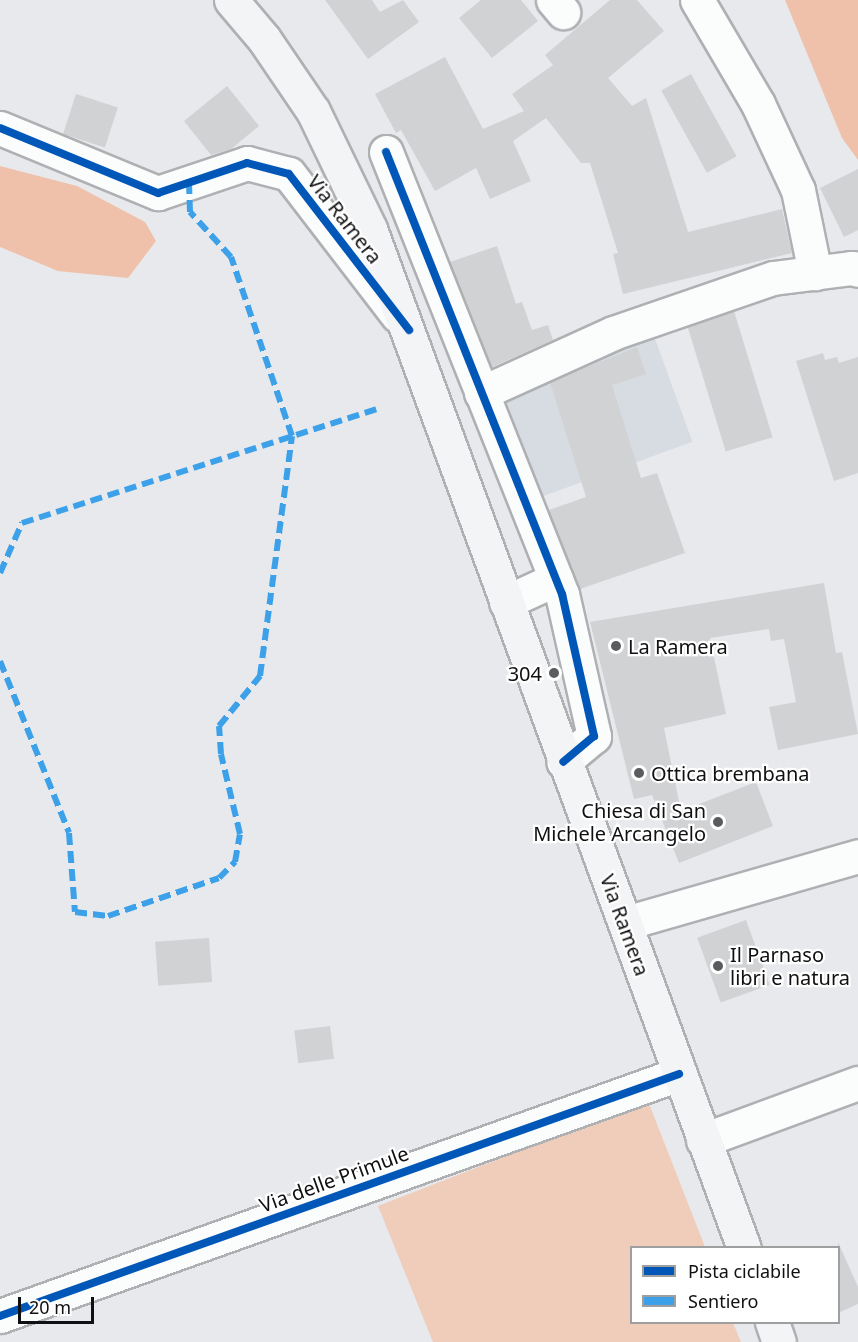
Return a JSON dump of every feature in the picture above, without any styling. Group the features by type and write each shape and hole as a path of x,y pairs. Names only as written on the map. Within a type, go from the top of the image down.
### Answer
{"main road":[{"name":"Via Ramera","path":"231,0 264,39 313,111 370,229 409,330 563,762 625,923 743,1246"},
{"path":"772,1324 779,1342"}],"street":[{"path":"697,0 758,104 798,190 815,273"},
{"name":"Via Ramera","path":"0,128 158,193 247,162 289,174 409,330"},
{"path":"386,152 559,587 594,736 563,762"},
{"path":"481,393 613,333 773,278 858,270"},
{"path":"506,602 559,587"},
{"path":"625,923 858,856"},
{"name":"Via delle Primule","path":"0,1316 679,1074"},
{"path":"703,1140 858,1083"}],"shaded area":[{"path":"785,0 858,0 858,160 842,138"},
{"path":"0,166 77,186 145,222 156,241 128,278 58,271 0,247"},
{"path":"651,328 692,442 537,498 496,384"},
{"path":"648,1101 705,1246 630,1246 630,1324 733,1324 741,1342 433,1342 378,1206"}],"building":[{"path":"325,0 372,0 380,12 403,0 419,22 368,59"},
{"path":"481,0 521,0 538,21 492,58 459,18"},
{"path":"610,0 637,0 664,31 608,78 632,106 646,98 688,232 782,209 792,253 623,294 613,254 618,253 590,163 581,163 546,118 513,141 531,181 490,199 476,168 435,191 401,130 396,133 375,94 445,57 483,129 524,111 512,94 553,65 545,55"},
{"path":"691,74 737,156 707,173 661,90"},
{"path":"227,86 259,126 231,149 211,155 184,121"},
{"path":"76,94 118,108 105,148 63,134"},
{"path":"858,169 858,230 844,237 820,188"},
{"path":"497,246 516,304 522,302 532,330 548,325 553,340 492,367 450,262"},
{"path":"734,311 773,437 726,452 687,325"},
{"path":"637,347 646,374 612,385 641,478 657,473 685,553 580,589 549,510 586,497 550,382"},
{"path":"823,353 825,360 837,357 839,363 858,357 858,473 834,481 796,361"},
{"path":"824,583 836,653 842,652 858,734 778,750 769,707 796,702 784,639 771,641 769,629 710,638 726,714 664,728 681,811 756,782 773,826 679,863 652,795 634,799 590,622"},
{"path":"746,920 770,985 721,1003 697,938"},
{"path":"209,938 212,982 158,986 155,942"},
{"path":"330,1026 334,1059 298,1063 294,1030"},
{"path":"840,1246 858,1287 858,1304 840,1312"}],"marked path":[{"path":"0,661 69,833 75,912 108,916 219,878 235,862 240,834 221,754 219,726 260,676 292,436 231,257 190,212 189,185"},
{"path":"0,573 22,523 378,409"}],"cycle path":[{"path":"0,128 158,193 247,163 289,174 409,330"},
{"path":"386,152 562,594 594,736 563,762"},
{"path":"0,1316 679,1074"}],"place":[{"name":"La Ramera","path":"616,646"},
{"name":"304","path":"554,673"},
{"name":"Ottica brembana","path":"639,773"},
{"name":"Chiesa di San Michele Arcangelo","path":"718,822"},
{"name":"Il Parnaso libri e natura","path":"718,966"}]}
